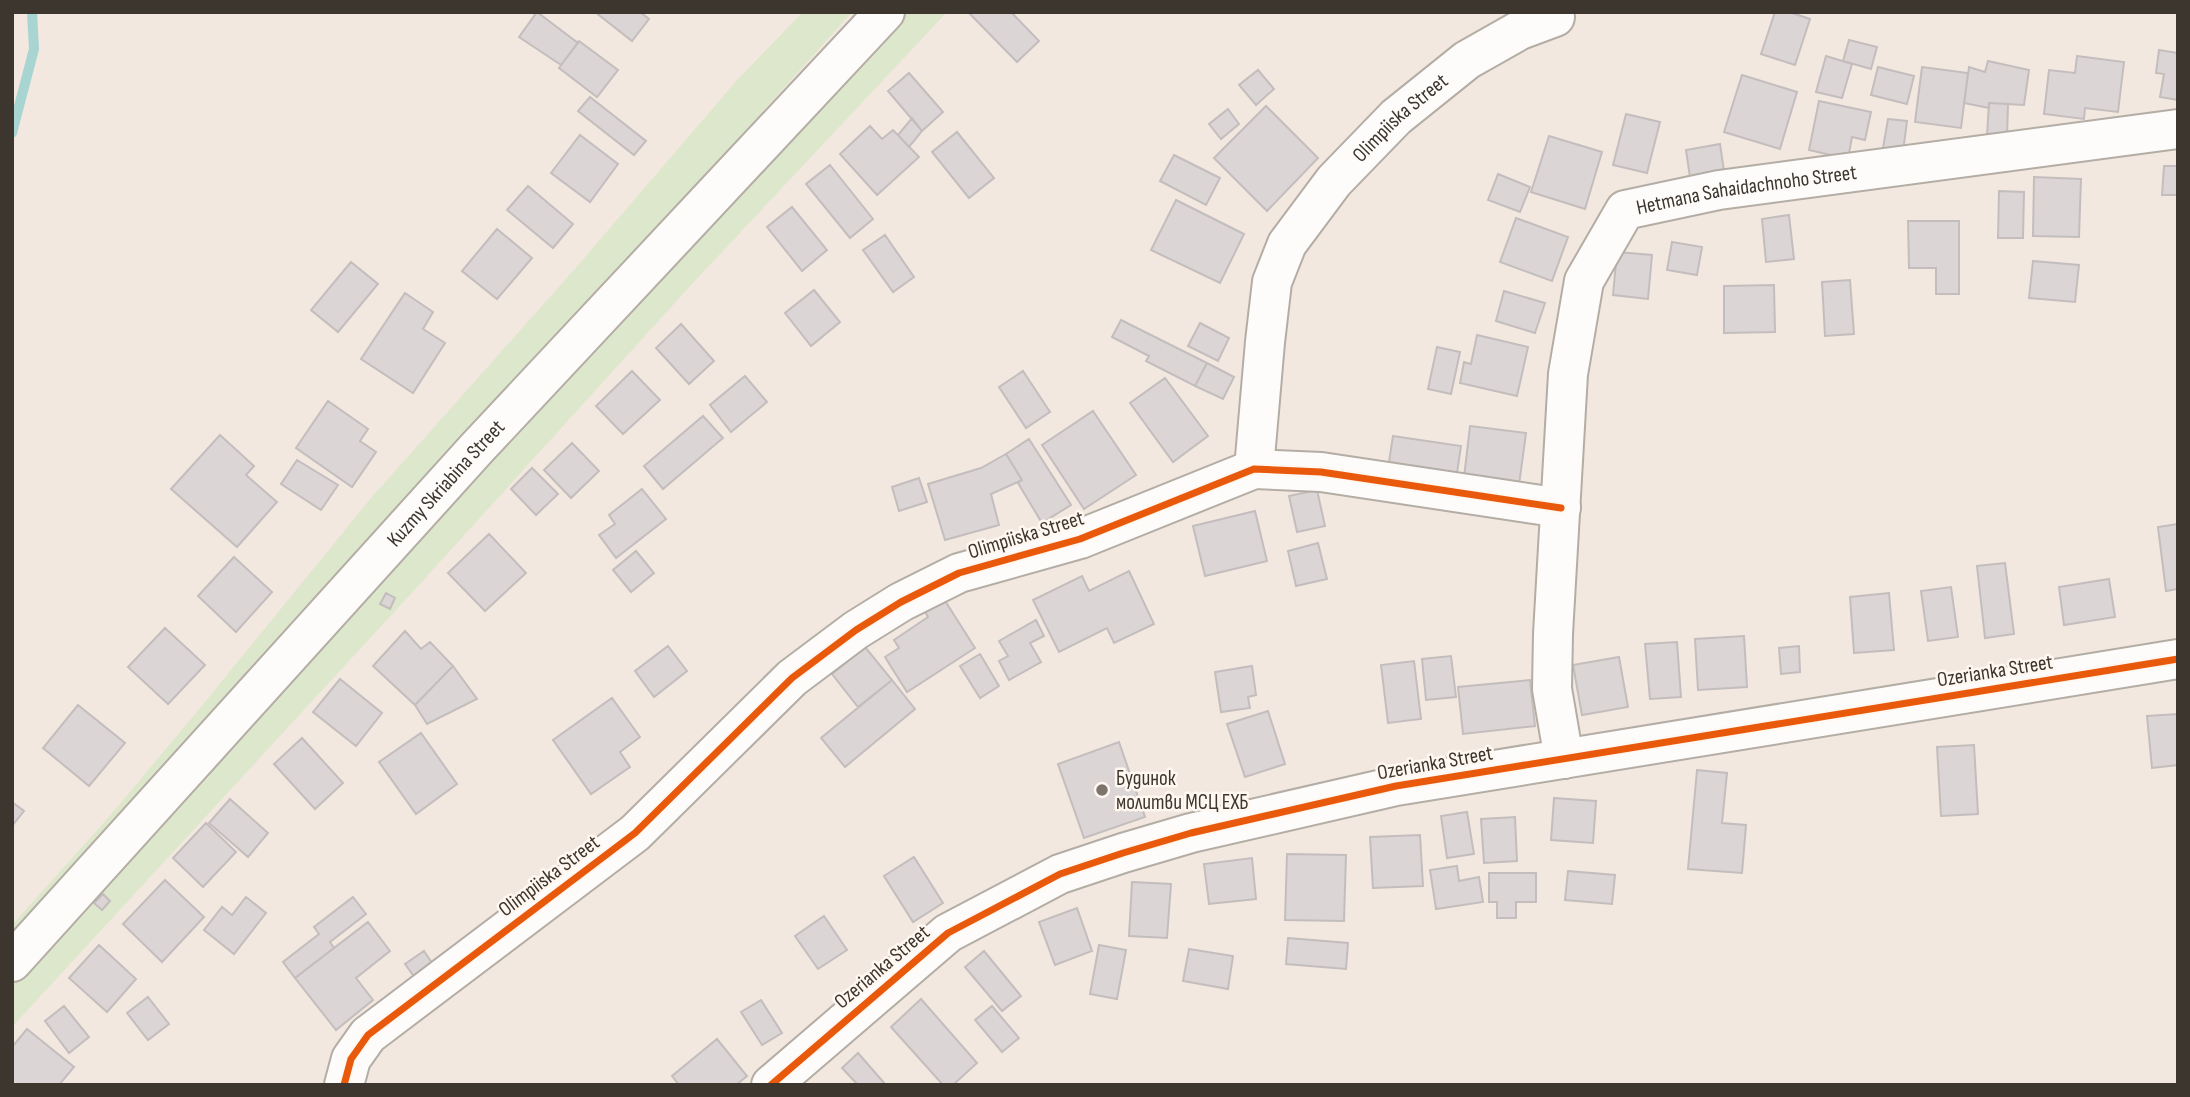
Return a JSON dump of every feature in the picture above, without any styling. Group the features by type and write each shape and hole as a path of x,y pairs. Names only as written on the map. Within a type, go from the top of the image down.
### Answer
{"street":[{"name":"Kuzmy Skriabina Street","path":"12,962 477,448 885,12"},
{"name":"Olimpiiska Street","path":"1254,469 1272,282 1287,244 1334,181 1396,117 1467,60 1520,30 1555,17"},
{"name":"Hetmana Sahaidachnoho Street","path":"1564,759 1552,689 1568,374 1584,281 1626,210 1719,190 2178,129"},
{"name":"Olimpiiska Street","path":"344,1085 351,1059 368,1035 635,833 792,678 856,630 901,602 959,573 1080,540 1254,469 1321,472 1561,508"},
{"name":"Ozerianka Street","path":"771,1085 948,933 1060,874 1191,833 1396,786 2178,659"}],"green space":[{"path":"803,12 852,12 280,634 176,751 12,944 12,925 108,818 371,498 573,271 738,79"},
{"path":"900,12 947,12 691,285 12,1027 12,981"}],"building":[{"path":"537,12 578,43 561,65 519,37"},
{"path":"595,12 640,12 649,19 632,41"},
{"path":"968,12 1011,12 1039,41 1017,62"},
{"path":"1775,12 1789,12 1810,19 1795,65 1761,54"},
{"path":"1849,40 1877,47 1871,69 1843,61"},
{"path":"579,41 618,70 597,97 559,68"},
{"path":"2159,50 2178,53 2178,100 2160,97 2164,74 2156,73"},
{"path":"1826,56 1852,64 1842,98 1816,92"},
{"path":"2077,56 2124,62 2118,112 2085,108 2084,119 2044,114 2049,70 2075,73"},
{"path":"1988,61 2029,70 2024,105 1989,103 1989,108 1964,103 1969,67 1985,72"},
{"path":"1878,67 1914,76 1907,104 1871,95"},
{"path":"1922,67 1968,73 1961,128 1915,122"},
{"path":"1258,70 1274,89 1256,105 1239,85"},
{"path":"909,73 943,112 922,131 888,91"},
{"path":"1742,75 1797,92 1780,149 1724,132"},
{"path":"590,97 646,141 634,155 578,111"},
{"path":"1819,101 1871,112 1865,140 1852,137 1848,159 1809,150"},
{"path":"1989,103 2008,104 2007,137 1987,136"},
{"path":"1266,106 1318,158 1267,211 1214,158"},
{"path":"1228,109 1239,124 1221,139 1209,124"},
{"path":"1626,114 1660,122 1647,173 1613,165"},
{"path":"912,118 922,131 909,147 898,135"},
{"path":"1888,119 1907,121 1903,152 1882,154"},
{"path":"870,126 882,139 893,130 919,157 877,195 840,154"},
{"path":"957,132 994,178 969,198 932,152"},
{"path":"580,135 618,164 590,202 551,173"},
{"path":"1549,136 1602,152 1585,209 1531,192"},
{"path":"1720,144 1725,178 1691,184 1686,150"},
{"path":"1174,155 1220,178 1206,205 1160,181"},
{"path":"830,165 873,219 850,238 806,184"},
{"path":"2164,166 2178,166 2178,195 2162,195"},
{"path":"1498,174 1530,187 1520,212 1488,200"},
{"path":"2034,177 2081,179 2079,237 2033,236"},
{"path":"528,186 573,224 553,248 507,210"},
{"path":"1999,191 2024,192 2023,238 1998,238"},
{"path":"1176,200 1244,234 1220,283 1151,250"},
{"path":"792,207 827,250 802,271 767,227"},
{"path":"1789,215 1794,259 1766,262 1762,219"},
{"path":"1516,218 1568,237 1552,281 1500,262"},
{"path":"1908,221 1959,221 1959,294 1936,294 1936,268 1909,268"},
{"path":"497,229 532,258 497,299 462,271"},
{"path":"885,235 914,277 893,292 863,250"},
{"path":"1672,242 1702,247 1697,275 1667,270"},
{"path":"1617,252 1652,255 1648,299 1613,295"},
{"path":"2033,261 2079,265 2075,302 2029,298"},
{"path":"351,262 378,284 338,332 311,310"},
{"path":"1850,280 1854,334 1825,336 1822,282"},
{"path":"1774,285 1775,332 1724,333 1724,286"},
{"path":"814,290 840,322 811,346 785,313"},
{"path":"1504,291 1545,303 1535,333 1496,321"},
{"path":"405,293 433,312 423,329 445,343 413,393 361,359"},
{"path":"1121,320 1207,363 1195,386 1146,361 1149,356 1112,337"},
{"path":"1200,323 1229,338 1218,361 1188,346"},
{"path":"681,324 714,361 689,384 656,348"},
{"path":"1477,335 1528,347 1517,396 1460,383 1464,362 1471,364"},
{"path":"1437,347 1460,352 1451,394 1428,389"},
{"path":"1207,363 1234,377 1223,399 1195,386"},
{"path":"632,371 660,400 623,434 596,406"},
{"path":"1023,371 1050,412 1026,428 999,387"},
{"path":"745,376 767,402 731,432 710,405"},
{"path":"1165,378 1208,436 1173,462 1130,403"},
{"path":"328,401 368,429 360,441 376,452 352,487 296,448"},
{"path":"1093,411 1136,475 1084,509 1042,445"},
{"path":"703,416 723,438 663,489 644,466"},
{"path":"1470,426 1526,433 1519,485 1464,478"},
{"path":"220,435 254,466 246,475 277,502 237,547 171,489"},
{"path":"1393,436 1461,446 1457,473 1389,462"},
{"path":"1029,439 1071,505 1042,523 1018,483 1022,480 1006,454"},
{"path":"572,443 599,471 571,498 544,470"},
{"path":"1006,454 1022,480 991,494 999,525 945,540 928,484 981,468"},
{"path":"297,460 338,485 321,510 281,484"},
{"path":"532,468 558,494 536,515 511,489"},
{"path":"919,478 927,502 899,511 892,487"},
{"path":"642,489 666,519 616,558 599,535 615,524 609,515"},
{"path":"1317,490 1325,526 1297,532 1289,496"},
{"path":"1255,511 1267,561 1205,576 1193,526"},
{"path":"2178,524 2178,589 2166,591 2158,527"},
{"path":"489,534 526,573 485,611 448,573"},
{"path":"1318,543 1327,579 1296,586 1288,551"},
{"path":"636,551 654,573 631,592 613,570"},
{"path":"234,557 272,592 236,632 198,596"},
{"path":"2005,563 2014,634 1985,638 1977,566"},
{"path":"1129,571 1154,624 1114,643 1107,628 1059,652 1033,600 1082,576 1089,591"},
{"path":"2109,579 2115,617 2064,625 2059,587"},
{"path":"1951,587 1958,637 1928,641 1921,591"},
{"path":"386,593 395,598 390,609 380,604"},
{"path":"1889,593 1894,650 1854,653 1850,597"},
{"path":"942,596 975,648 907,692 885,657 899,648 894,640 928,617 923,608"},
{"path":"1036,620 1044,636 1030,643 1041,662 1009,680 999,661 1008,656 999,641"},
{"path":"165,628 205,665 168,704 128,667"},
{"path":"405,631 421,649 430,642 453,666 415,705 373,666"},
{"path":"1744,636 1747,687 1698,690 1695,639"},
{"path":"1677,642 1681,697 1650,699 1645,644"},
{"path":"668,646 687,671 654,697 635,671"},
{"path":"1799,646 1800,672 1781,674 1779,648"},
{"path":"865,647 892,680 858,707 832,674"},
{"path":"980,654 999,686 980,698 960,666"},
{"path":"1451,656 1456,697 1426,700 1422,659"},
{"path":"1619,657 1628,707 1582,715 1573,665"},
{"path":"1414,661 1421,719 1388,723 1381,665"},
{"path":"453,666 477,699 427,724 415,705"},
{"path":"1252,666 1256,695 1248,697 1250,708 1221,712 1215,672"},
{"path":"340,679 382,713 356,746 313,712"},
{"path":"892,680 915,709 845,767 821,738"},
{"path":"1530,680 1535,726 1463,734 1458,687"},
{"path":"612,698 640,737 620,752 630,767 591,794 553,740"},
{"path":"78,705 125,743 89,786 43,748"},
{"path":"1268,711 1285,764 1245,777 1227,724"},
{"path":"2178,714 2178,765 2152,768 2147,716"},
{"path":"421,733 457,784 416,814 379,762"},
{"path":"302,738 343,783 315,809 274,764"},
{"name":"Будинок молитви МСЦ ЕХБ","path":"1119,742 1145,817 1084,838 1058,764"},
{"path":"1974,745 1978,814 1941,816 1937,747"},
{"path":"1697,770 1727,773 1722,823 1746,825 1742,873 1688,869"},
{"path":"1554,798 1596,801 1593,843 1551,840"},
{"path":"230,799 268,833 248,857 209,823"},
{"path":"12,802 24,811 12,826"},
{"path":"1467,812 1474,854 1447,858 1441,816"},
{"path":"1515,817 1517,861 1484,863 1481,819"},
{"path":"206,823 236,852 203,887 173,858"},
{"path":"1420,835 1423,886 1373,888 1370,837"},
{"path":"1287,854 1346,855 1344,921 1285,920"},
{"path":"914,857 943,903 913,922 884,876"},
{"path":"1252,858 1256,899 1209,904 1204,864"},
{"path":"1457,866 1459,881 1479,877 1483,902 1436,909 1430,870"},
{"path":"1568,871 1615,875 1612,904 1565,900"},
{"path":"1489,873 1536,873 1536,902 1516,902 1516,918 1497,918 1497,902 1489,902"},
{"path":"165,880 204,917 162,962 123,924"},
{"path":"1132,882 1171,884 1167,938 1129,936"},
{"path":"103,894 110,901 102,910 94,903"},
{"path":"246,897 266,913 234,954 204,930 222,907 232,915"},
{"path":"353,897 366,914 330,942 334,948 295,978 283,962 319,934 314,927"},
{"path":"1077,908 1092,951 1055,965 1039,922"},
{"path":"824,916 847,950 818,969 795,936"},
{"path":"368,922 390,951 356,978 373,1000 336,1030 295,978"},
{"path":"1288,938 1348,943 1346,969 1286,964"},
{"path":"99,945 136,979 107,1012 69,978"},
{"path":"1099,945 1126,950 1117,999 1090,994"},
{"path":"1189,949 1233,956 1228,989 1183,981"},
{"path":"424,951 434,966 415,978 405,964"},
{"path":"984,951 1021,996 1002,1011 965,967"},
{"path":"148,997 169,1024 148,1040 127,1013"},
{"path":"921,999 977,1063 953,1085 943,1085 891,1027"},
{"path":"761,1000 782,1033 762,1045 741,1012"},
{"path":"64,1006 89,1037 69,1053 45,1021"},
{"path":"992,1006 1019,1038 1002,1052 975,1020"},
{"path":"27,1029 74,1067 59,1085 12,1084 12,1047"},
{"path":"717,1039 747,1076 736,1085 679,1085 672,1076"},
{"path":"858,1053 886,1085 858,1085 842,1068"}],"waterway":[{"path":"12,133 34,49 32,12"}],"cycle path":[{"path":"344,1085 351,1059 368,1035 635,833 792,678 856,630 901,602 959,573 1080,539 1254,469 1321,472 1561,508"},
{"path":"771,1085 948,933 1060,874 1123,853 1191,833 1396,786 2178,659"}],"place":[{"name":"Будинок молитви МСЦ ЕХБ","path":"1102,790"}]}
